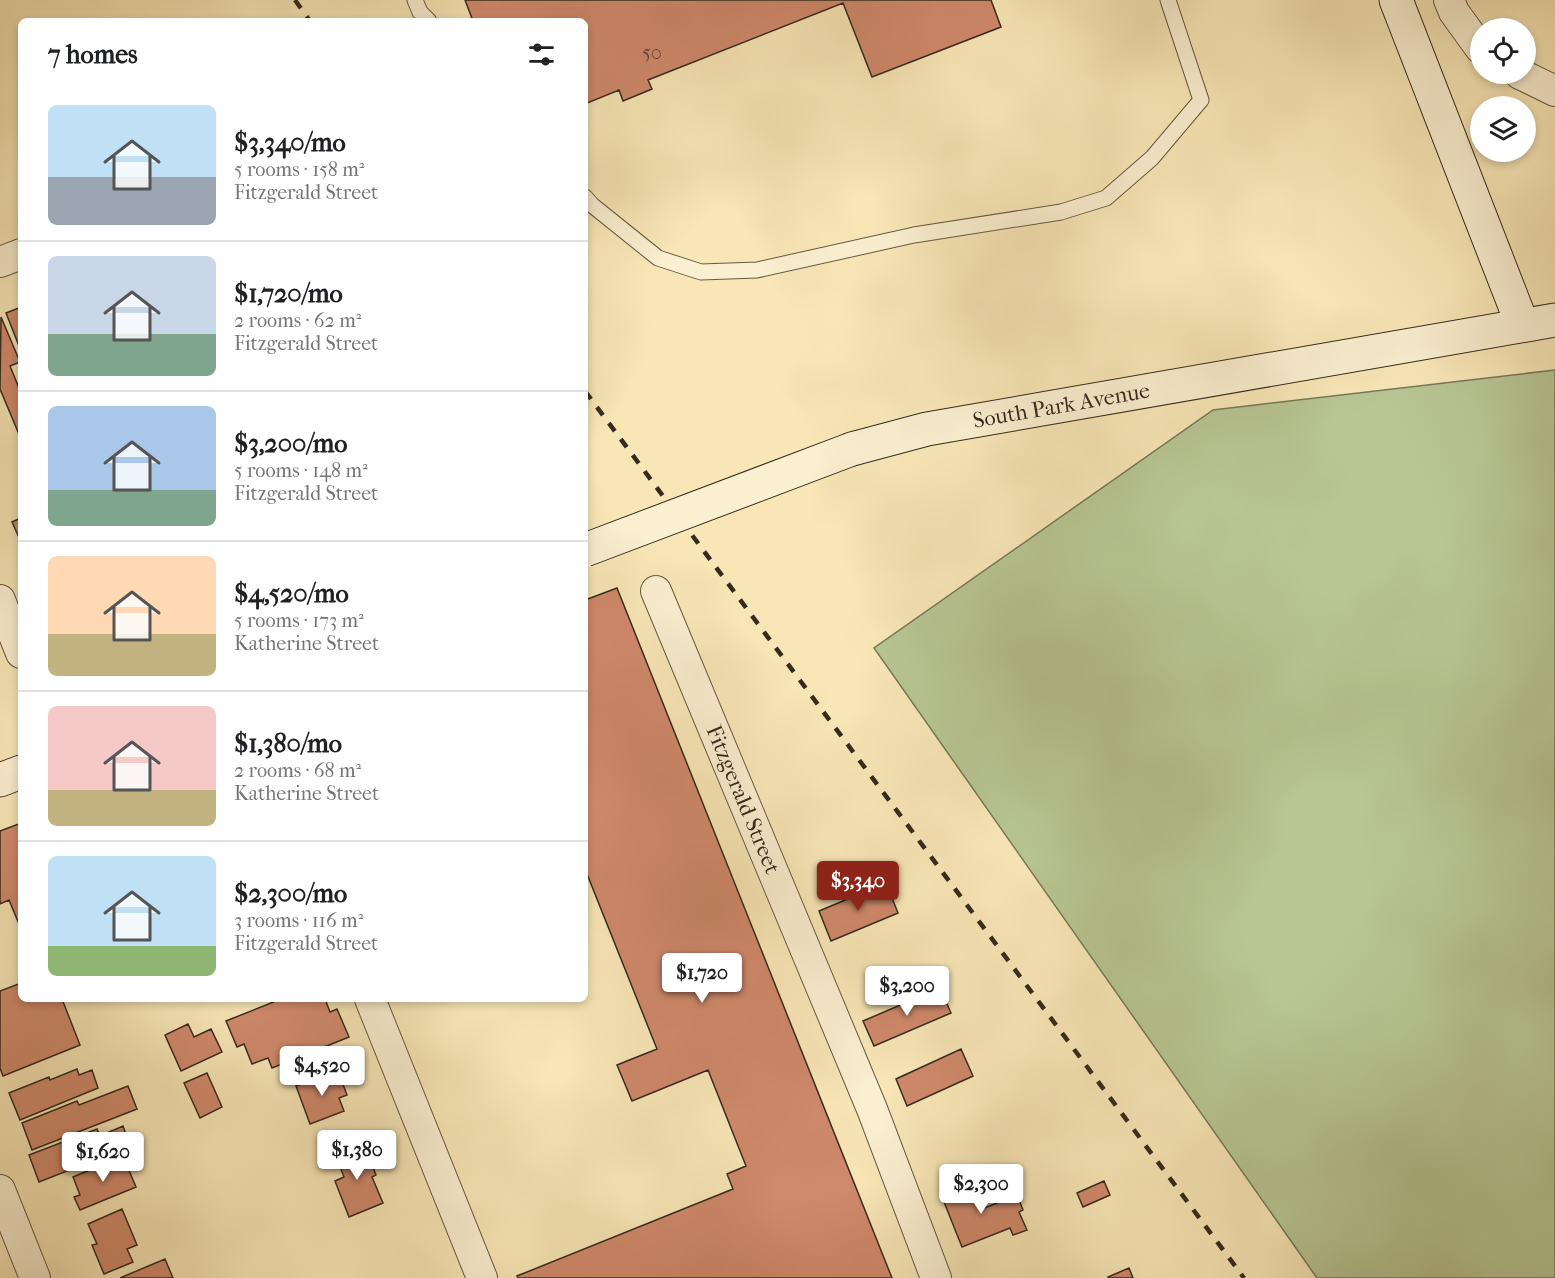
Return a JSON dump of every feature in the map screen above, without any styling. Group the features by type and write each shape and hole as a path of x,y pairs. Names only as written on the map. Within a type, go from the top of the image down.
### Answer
{"street":[{"path":"1396,0 1522,324"},
{"path":"1449,0 1454,12 1470,34"},
{"path":"1536,82 1555,91"},
{"path":"0,262 18,255"},
{"name":"South Park Avenue","path":"588,549 852,449 927,429 1555,320"},
{"name":"Fitzgerald Street","path":"656,591 872,1109 936,1278"},
{"path":"0,600 18,645"},
{"path":"0,780 18,773"},
{"path":"371,1002 482,1278"},
{"path":"0,1190 35,1278"}],"lane":[{"path":"415,0 420,12 426,18"},
{"path":"588,200 658,258 701,272 757,270 914,235 1061,212 1106,198 1152,158 1201,100 1168,0"}],"green space":[{"path":"1555,370 1555,1278 1317,1278 874,648 1213,410"}],"building":[{"path":"465,0 991,0 1001,27 872,77 843,3 648,80 652,89 623,101 619,90 588,103 588,18 472,18"},
{"path":"18,308 18,343 6,313"},
{"path":"1,317 18,357 18,363 10,366 18,386 18,432 0,389"},
{"path":"18,519 18,535 12,522"},
{"path":"617,588 892,1278 518,1278 517,1276 733,1189 727,1174 746,1166 708,1070 632,1101 617,1065 657,1049 588,876 588,599"},
{"path":"18,824 18,922 9,900 0,904 0,831"},
{"path":"886,883 898,913 831,941 819,911"},
{"path":"18,984 18,1002 63,1002 80,1045 3,1076 0,1068 0,991"},
{"path":"940,988 951,1013 874,1046 863,1021"},
{"path":"274,1002 326,1002 330,1012 337,1009 349,1037 272,1068 268,1058 252,1064 244,1044 237,1047 226,1021"},
{"path":"188,1024 194,1037 211,1029 222,1052 181,1071 165,1035"},
{"path":"961,1049 973,1076 907,1106 896,1079"},
{"path":"77,1069 79,1075 92,1070 98,1088 20,1120 9,1093"},
{"path":"338,1071 347,1095 339,1098 344,1111 310,1124 296,1086"},
{"path":"207,1073 222,1107 200,1118 184,1083"},
{"path":"128,1086 137,1109 32,1150 22,1123 77,1101 79,1105"},
{"path":"123,1126 130,1146 39,1182 29,1155 97,1129 100,1136"},
{"path":"363,1143 376,1175 372,1177 383,1203 349,1217 335,1181 344,1177 335,1154"},
{"path":"123,1156 136,1187 80,1210 74,1197 80,1195 73,1177"},
{"path":"971,1180 982,1209 1017,1195 1023,1210 1019,1212 1027,1230 1013,1235 1010,1228 962,1247 940,1192"},
{"path":"1104,1181 1110,1195 1083,1207 1077,1193"},
{"path":"122,1209 137,1245 127,1249 133,1262 104,1274 92,1245 97,1244 88,1224"},
{"path":"165,1259 173,1278 120,1278"},
{"path":"1129,1268 1133,1278 1108,1278 1108,1277"}],"railway":[{"path":"295,0 308,18"},
{"path":"588,395 1244,1278"}]}
